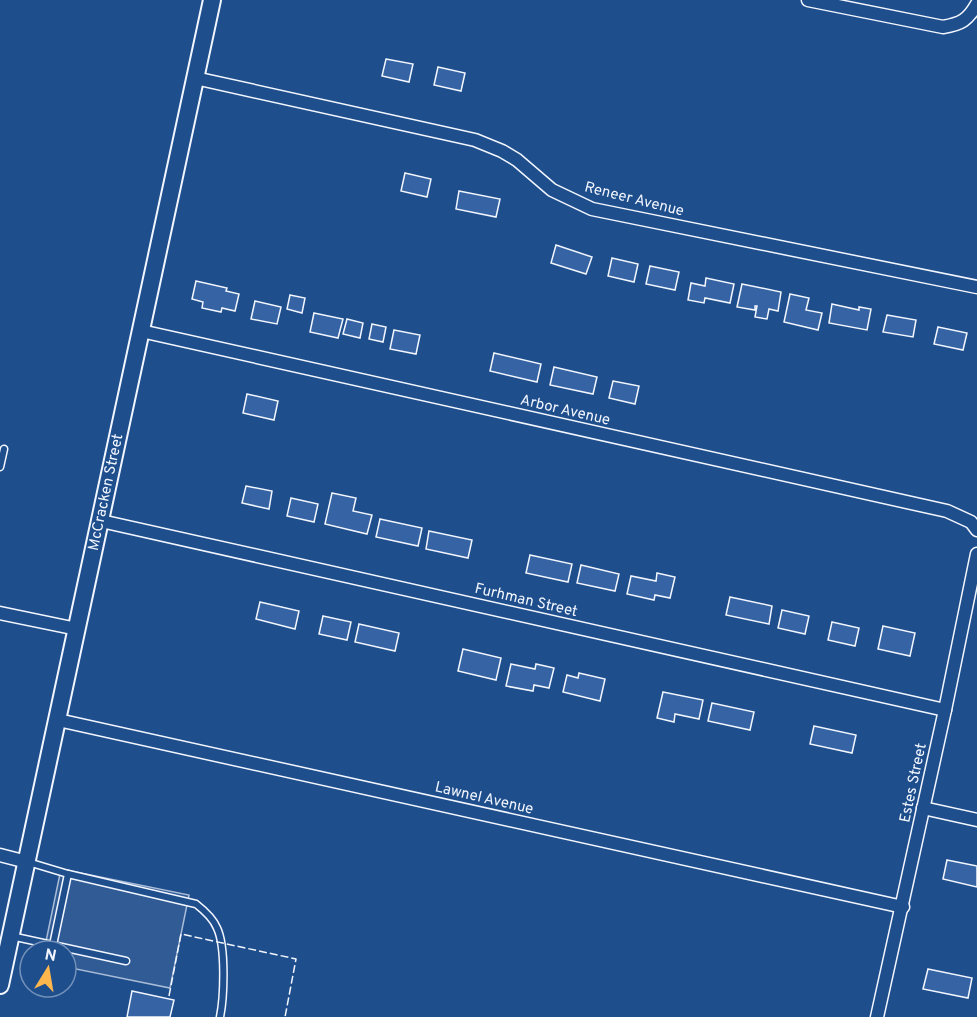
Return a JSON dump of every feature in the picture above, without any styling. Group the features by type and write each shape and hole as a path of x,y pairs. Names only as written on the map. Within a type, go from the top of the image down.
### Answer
{"street":[{"name":"McCracken Street","path":"0,985 212,0"},
{"path":"808,0 943,27 959,24 971,15 977,4"},
{"name":"Reneer Avenue","path":"195,78 475,140 517,160 552,190 592,208 977,288"},
{"name":"Arbor Avenue","path":"141,331 946,512 971,522 977,530"},
{"name":"Furhman Street","path":"101,521 945,710"},
{"name":"Estes Street","path":"877,1017 973,591 977,554"},
{"path":"0,613 77,629"},
{"name":"Lawnel Avenue","path":"58,720 903,907"},
{"path":"924,808 977,820"},
{"path":"0,855 27,862"}],"lane":[{"path":"0,467 4,449"},
{"path":"27,862 196,904 208,913 218,929 223,954 220,1017"},
{"path":"54,939 68,874"},
{"path":"10,936 24,939"},
{"path":"78,950 126,961"}],"shaded area":[{"path":"61,869 189,895 170,988 78,969 78,939 46,939"}],"building":[{"path":"386,59 413,64 409,82 382,76"},
{"path":"438,67 465,73 461,91 434,85"},
{"path":"405,173 431,179 427,197 401,191"},
{"path":"459,191 500,199 496,217 456,209"},
{"path":"556,245 592,257 586,274 551,263"},
{"path":"612,258 638,264 634,282 608,276"},
{"path":"650,266 679,272 675,290 646,284"},
{"path":"706,278 734,284 730,303 705,298 704,303 688,300 691,283 705,286"},
{"path":"196,281 227,288 226,291 239,294 235,311 222,308 221,312 202,308 203,302 192,299"},
{"path":"742,284 781,292 778,311 769,309 767,319 755,317 757,306 755,310 737,307"},
{"path":"790,294 809,298 806,310 822,313 818,330 784,322"},
{"path":"290,295 305,298 302,313 287,309"},
{"path":"255,301 281,307 277,324 251,319"},
{"path":"832,304 859,310 859,307 871,309 867,330 829,323"},
{"path":"314,313 343,319 338,338 310,332"},
{"path":"887,315 916,320 913,337 883,332"},
{"path":"347,319 363,323 360,338 343,334"},
{"path":"372,324 386,327 383,342 369,339"},
{"path":"938,327 967,333 963,350 934,344"},
{"path":"394,330 420,335 416,354 390,349"},
{"path":"494,353 541,364 537,382 490,371"},
{"path":"554,367 597,377 593,394 550,385"},
{"path":"613,381 639,386 635,404 609,398"},
{"path":"247,394 278,401 274,420 243,413"},
{"path":"246,486 272,491 269,509 242,503"},
{"path":"332,493 356,498 353,511 372,515 367,534 325,524"},
{"path":"291,498 318,504 314,522 287,516"},
{"path":"380,519 422,528 418,546 376,537"},
{"path":"429,531 472,540 468,558 426,549"},
{"path":"530,555 572,564 568,582 526,573"},
{"path":"581,565 619,574 615,591 577,583"},
{"path":"657,573 675,577 670,598 655,595 654,600 627,594 631,576 656,581"},
{"path":"730,597 772,606 769,624 726,615"},
{"path":"260,602 299,611 295,629 256,619"},
{"path":"782,610 809,616 805,634 778,628"},
{"path":"323,616 351,622 347,640 319,634"},
{"path":"832,622 859,628 855,646 828,640"},
{"path":"359,624 399,633 395,651 355,642"},
{"path":"883,626 915,633 910,656 878,649"},
{"path":"463,649 501,658 496,680 458,671"},
{"path":"511,664 535,669 536,664 554,668 549,688 534,685 533,691 506,686"},
{"path":"579,673 605,679 600,701 563,692 567,675 578,678"},
{"path":"663,692 703,700 699,719 675,714 674,722 657,718"},
{"path":"712,703 754,712 750,730 708,721"},
{"path":"814,726 856,735 852,753 810,744"},
{"path":"947,860 977,866 977,887 943,879"},
{"path":"928,969 972,978 968,998 923,989"},
{"path":"132,991 174,1000 170,1017 127,1017"}],"fence":[{"path":"169,996 181,934 296,959 285,1017"}]}
